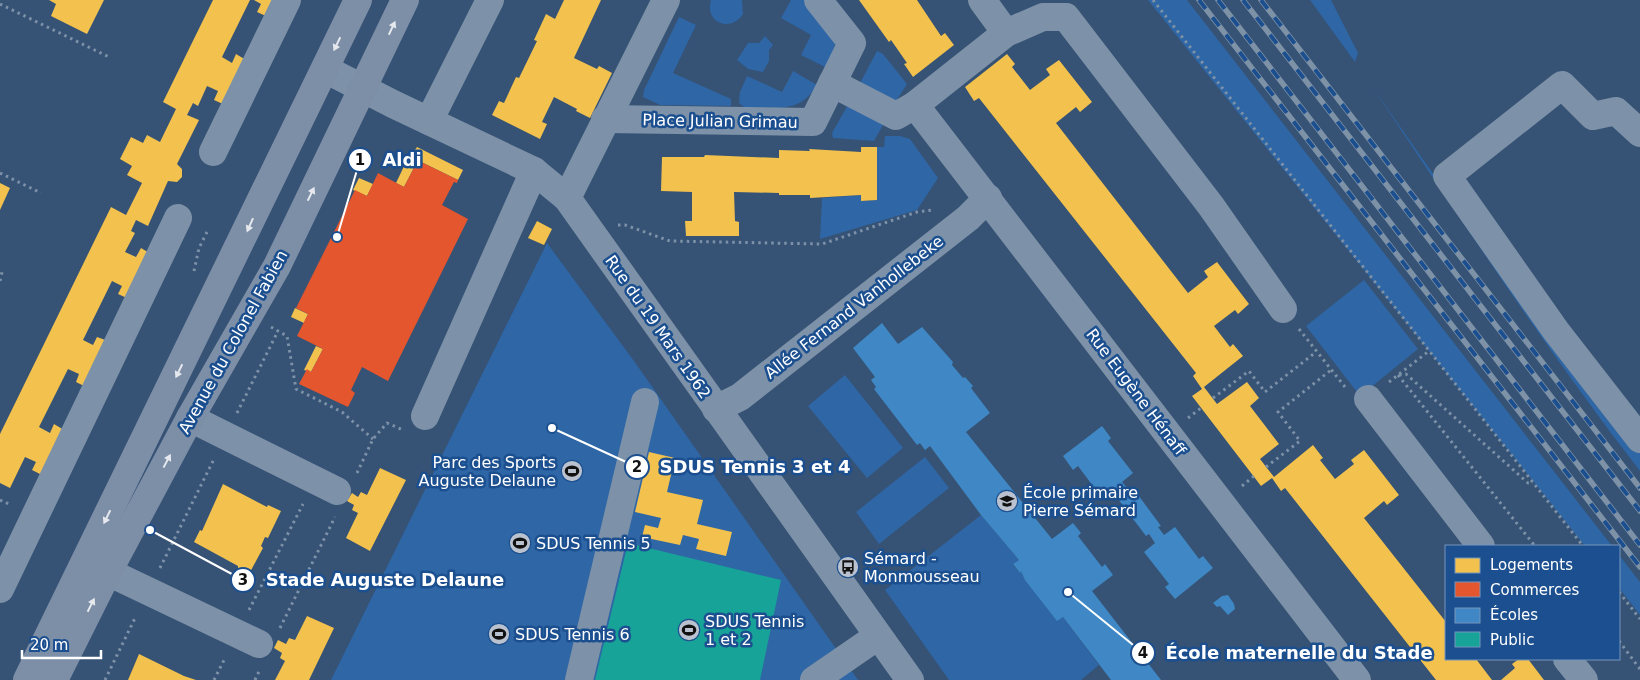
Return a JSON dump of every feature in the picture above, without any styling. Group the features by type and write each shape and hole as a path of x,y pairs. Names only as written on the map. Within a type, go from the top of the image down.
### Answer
{"main road":[{"name":"Avenue du Colonel Fabien","path":"27,680 358,0"},
{"name":"Avenue du Colonel Fabien","path":"54,680 108,572 190,418 277,266 405,0"}],"street":[{"path":"213,152 287,0"},
{"path":"430,122 490,0"},
{"path":"567,198 604,119 666,0"},
{"name":"Place Julian Grimau","path":"604,119 813,122 852,43 818,0"},
{"path":"982,0 1006,33"},
{"path":"832,83 896,116 915,105 1006,33 1042,17 1066,17 1211,206 1283,309"},
{"name":"Rue du 19 Mars 1962","path":"326,69 430,122 534,171 567,198 910,680"},
{"path":"1640,133 1616,110 1592,116 1562,85 1447,176 1556,331 1640,438"},
{"name":"Rue Eugène Hénaff","path":"915,105 1357,680"},
{"path":"425,416 534,171"},
{"name":"Allée Fernand Vanhollebeke","path":"716,409 740,397 968,218 988,198"},
{"path":"0,588 178,218"},
{"path":"580,680 645,402"},
{"path":"1363,402 1480,545"},
{"path":"190,418 336,491"},
{"path":"108,572 259,644"},
{"path":"814,680 878,636"},
{"path":"1569,660 1584,680"}],"path":[{"path":"1153,0 1582,545"},
{"path":"0,4 109,57"},
{"path":"0,173 41,193"},
{"path":"584,224 625,225 670,241 822,244 917,212 952,207 968,218"},
{"path":"193,275 199,248 207,232"},
{"path":"0,280 2,272"},
{"path":"1283,309 1316,352 1363,402 1429,351"},
{"path":"249,315 287,336 296,389 342,412 373,439"},
{"path":"105,680 278,331"},
{"path":"1213,398 1249,371 1265,392 1316,352"},
{"path":"1266,467 1300,441 1278,412 1332,370"},
{"path":"1398,375 1406,374 1528,483 1533,483"},
{"path":"1398,375 1534,545"},
{"path":"255,680 259,644 336,491 373,439 387,423 415,436 425,416"},
{"path":"214,680 259,644 336,491"},
{"path":"1620,593 1640,619"},
{"path":"1620,642 1640,669"}],"shaded area":[{"path":"711,0 742,0 743,14 732,23 720,23 711,15"},
{"path":"791,0 804,0 836,42 827,68 801,55 811,35 781,18"},
{"path":"1148,0 1187,0 1611,545 1584,545"},
{"path":"1310,0 1331,0 1358,53 1355,62"},
{"path":"679,17 696,25 673,73 731,99 731,106 660,105 643,97 644,90"},
{"path":"765,36 773,45 769,50 769,61 763,72 748,69 737,60 748,43 759,43"},
{"path":"877,51 883,54 907,84 891,109 859,85"},
{"path":"793,71 817,85 810,95 802,101 794,105 776,108 744,107 739,103 740,92 747,76 782,92"},
{"path":"1371,85 1431,171 1640,450 1640,471 1536,329"},
{"path":"849,103 888,116 874,141 833,138 832,133"},
{"path":"885,136 900,136 910,139 938,178 917,210 820,239 822,198 861,195 862,201 877,200 877,147 884,147"},
{"name":"Parc des Sports Auguste Delaune","path":"547,243 634,361 858,680 331,680"},
{"path":"1364,280 1418,349 1360,396 1306,326"},
{"path":"845,375 903,448 867,478 808,406"},
{"path":"925,457 949,488 879,544 856,512"},
{"path":"981,515 1019,560 1013,565 1019,572 1021,571 1063,617 1099,665 1081,680 949,680 885,590"},
{"path":"1620,556 1640,582 1640,615 1620,589"}],"building: Logements":[{"path":"49,0 104,0 87,34 51,16 56,4"},
{"path":"213,0 250,0 222,57 232,63 236,54 246,60 225,105 214,100 218,91 207,86 198,106 193,103 187,115 199,120 177,164 182,169 182,177 177,182 168,181 148,226 136,220 131,231 135,233 125,252 136,257 141,248 151,254 129,299 118,294 122,286 112,281 83,340 93,345 97,337 108,341 86,387 76,382 79,374 68,369 39,427 50,433 54,424 64,430 42,475 32,470 36,462 25,457 10,488 0,483 0,434 111,207 126,215 142,183 127,175 132,166 120,159 131,137 143,143 147,135 160,142 176,109 163,102"},
{"path":"254,0 276,0 268,17 257,12 261,4"},
{"path":"564,0 601,0 574,58 597,69 599,66 612,73 590,118 554,97 542,122 547,124 540,139 492,115 499,101 504,103 516,77 519,78 537,41 534,40 546,14 555,19"},
{"path":"859,0 917,0 941,36 945,33 954,45 913,77 904,64 907,63 891,40 889,42"},
{"path":"1007,54 1015,64 1012,67 1030,90 1050,75 1046,69 1059,60 1092,102 1080,112 1076,107 1056,123 1188,293 1208,277 1204,271 1217,262 1249,304 1238,314 1235,310 1214,326 1230,347 1233,344 1243,356 1204,387 1217,404 1247,382 1259,398 1250,406 1279,444 1260,459 1274,477 1313,445 1323,458 1320,460 1335,479 1354,464 1351,460 1364,450 1399,495 1387,505 1384,501 1364,518 1445,621 1445,660 1477,660 1492,680 1436,680 1285,488 1281,491 1272,478 1261,486 1192,396 1202,389 1193,376 1196,373 979,98 974,101 965,87"},
{"path":"417,147 463,170 458,180 411,157"},
{"path":"861,147 877,147 877,200 861,201 861,195 810,198 810,195 734,192 735,221 739,222 739,236 686,236 685,221 692,221 692,192 661,191 662,157 704,157 705,155 779,158 779,150 810,151 809,149 861,152"},
{"path":"407,160 416,164 404,187 396,183"},
{"path":"359,178 373,184 367,196 353,190"},
{"path":"0,183 10,188 0,210"},
{"path":"537,221 552,229 544,245 528,238"},
{"path":"295,308 308,314 304,323 291,317"},
{"path":"316,346 323,349 311,372 304,370"},
{"path":"649,452 675,458 667,492 703,500 697,524 732,532 726,556 696,549 699,539 683,535 680,545 642,537 645,525 658,528 661,518 635,512"},
{"path":"380,468 406,480 370,551 346,538 358,513 352,510 354,505 347,501 352,493 358,497 361,492 367,495"},
{"path":"223,484 267,507 268,505 281,511 268,538 265,537 261,546 263,548 249,574 194,542 200,530 202,531"},
{"path":"307,616 334,628 309,680 275,680 285,661 280,658 282,653 274,648 278,640 286,644 289,638 295,640"},
{"path":"139,654 184,676 196,680 128,680"},
{"path":"1518,660 1529,660 1544,680 1501,680 1515,668 1512,664"}],"building: Commerces":[{"path":"411,157 458,180 457,183 454,182 442,205 468,219 388,381 362,367 351,390 355,393 348,407 299,384 307,369 311,372 323,349 297,336 308,314 296,308 355,190 367,196 378,173 404,187 416,164 407,160"}],"building: Écoles":[{"path":"882,323 898,344 922,327 953,362 952,365 963,378 965,377 973,386 971,388 990,413 966,432 1052,539 1073,523 1081,533 1078,536 1102,567 1105,564 1113,575 1092,591 1161,680 1111,680 1063,617 1057,621 1025,580 1021,571 1020,573 1013,564 1019,560 981,515 930,446 925,450 920,443 917,445 874,389 876,387 871,380 875,377 853,348"},
{"path":"1102,426 1111,438 1108,441 1133,473 1122,482 1129,490 1133,488 1161,526 1158,527 1164,535 1175,527 1199,559 1203,556 1213,568 1175,599 1165,587 1169,584 1144,552 1155,543 1149,534 1146,536 1118,499 1120,497 1113,488 1102,498 1078,466 1073,470 1063,456"},
{"path":"1228,595 1235,609 1228,615 1220,606 1217,607 1213,603 1222,596"}],"building: Public":[{"name":"SDUS Tennis 1 et 2","path":"628,543 781,580 760,680 595,680"}],"railway":[{"path":"1199,0 1640,567"},
{"path":"1218,0 1640,545"},
{"path":"1243,0 1640,511"},
{"path":"1261,0 1640,488"}],"place":[{"name":"Aldi","path":"337,237"},
{"name":"SDUS Tennis 3 et 4","path":"552,428"},
{"name":"Parc des Sports Auguste Delaune","path":"572,471"},
{"name":"École primaire Pierre Sémard","path":"1007,501"},
{"name":"Stade Auguste Delaune","path":"150,530"},
{"name":"SDUS Tennis 5","path":"520,543"},
{"name":"Sémard - Monmousseau","path":"848,567"},
{"name":"École maternelle du Stade","path":"1068,592"},
{"name":"SDUS Tennis 1 et 2","path":"689,630"},
{"name":"SDUS Tennis 6","path":"499,634"}]}
